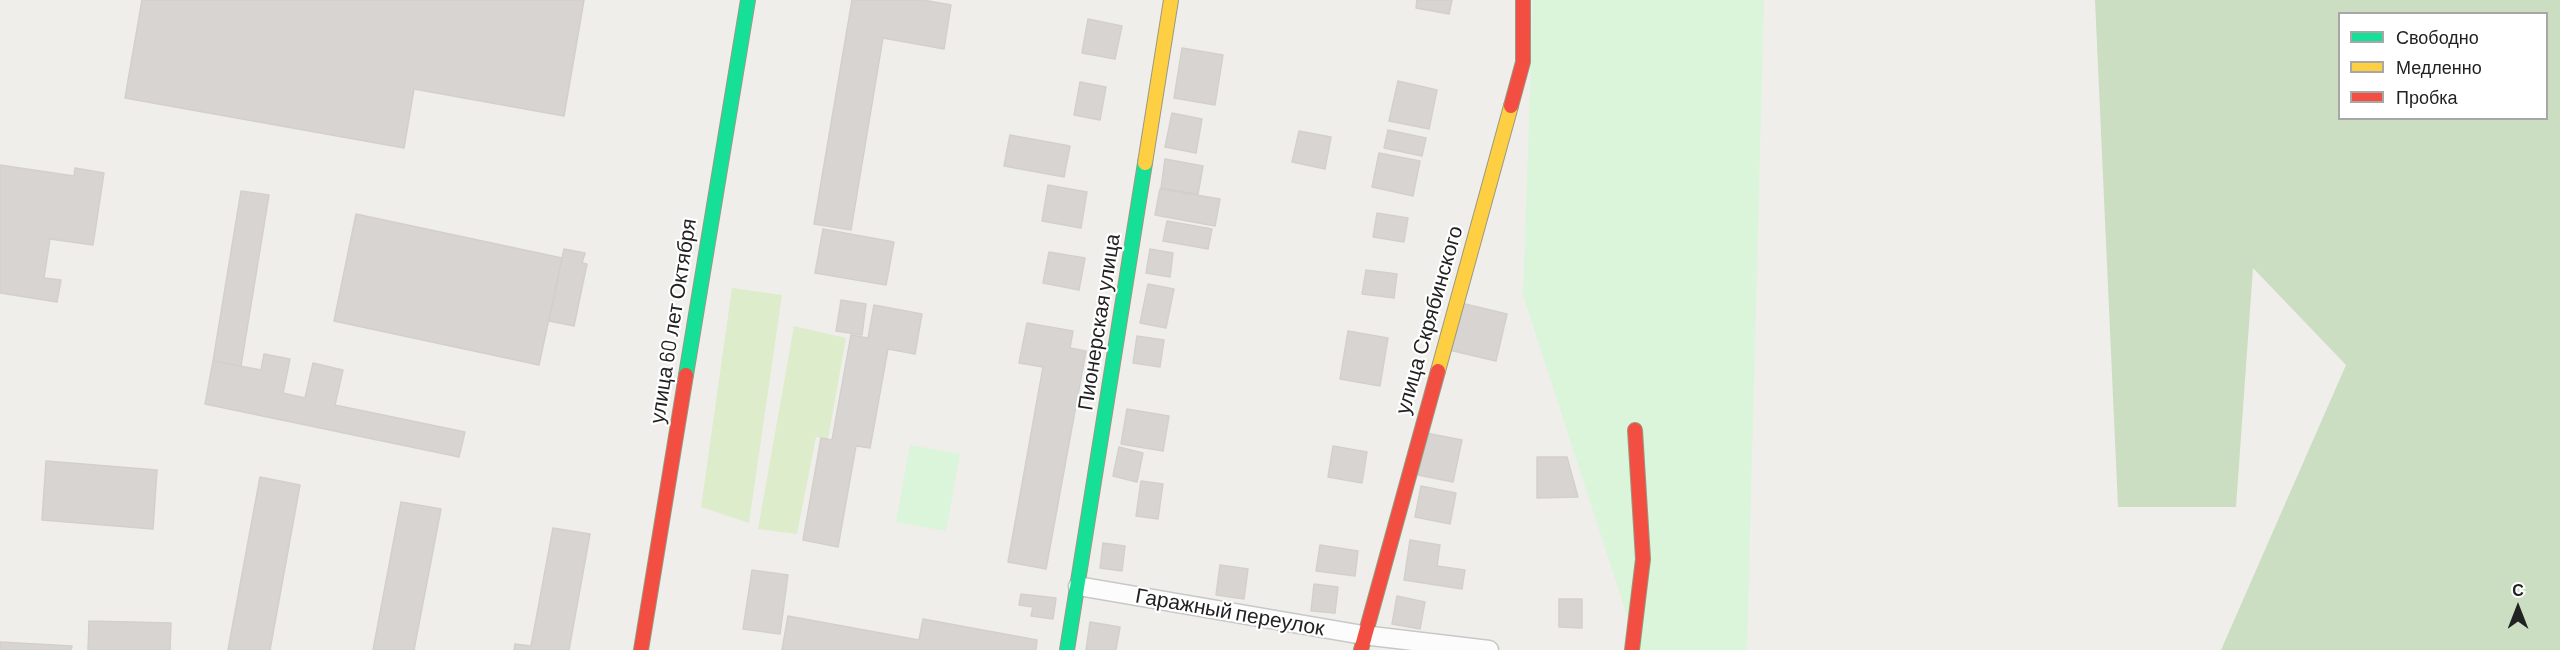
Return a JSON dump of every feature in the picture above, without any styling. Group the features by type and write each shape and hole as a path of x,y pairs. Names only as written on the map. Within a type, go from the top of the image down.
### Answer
{"street":[{"name":"улица 60 лет Октября","path":"641,650 747,0"},
{"name":"Пионерская улица","path":"1067,650 1172,0"},
{"name":"улица Скрябинского","path":"1362,643 1522,62 1523,0"},
{"path":"1632,650 1643,559 1635,430"},
{"name":"Гаражный переулок","path":"1078,586 1362,643 1490,650"}],"green space":[{"path":"1533,0 1764,0 1747,650 1638,650 1523,295"},
{"path":"2095,0 2560,0 2560,650 2221,650 2346,365 2253,268 2236,507 2118,507"},
{"path":"732,288 782,295 749,523 701,507"},
{"path":"794,326 846,338 828,439 816,437 797,534 758,529"},
{"path":"910,445 960,454 946,531 896,522"}],"building":[{"path":"142,0 584,0 564,116 414,89 404,148 125,98"},
{"path":"852,0 923,0 951,5 944,49 883,38 851,230 814,224"},
{"path":"1417,0 1452,0 1449,14 1416,8"},
{"path":"1088,19 1122,26 1115,59 1082,53"},
{"path":"1182,48 1223,55 1215,105 1174,98"},
{"path":"1398,81 1437,90 1429,129 1389,121"},
{"path":"1080,82 1106,87 1100,120 1074,115"},
{"path":"1172,113 1202,119 1196,153 1165,147"},
{"path":"1388,130 1426,138 1422,156 1384,148"},
{"path":"1299,131 1331,137 1325,169 1292,162"},
{"path":"1010,135 1070,146 1064,177 1004,166"},
{"path":"1379,153 1420,161 1413,196 1372,187"},
{"path":"1165,159 1203,166 1198,194 1161,188"},
{"path":"0,165 74,176 75,168 104,173 93,245 50,239 44,278 61,280 57,302 0,293"},
{"path":"1048,185 1087,192 1081,228 1042,221"},
{"path":"1160,189 1220,199 1215,226 1155,215"},
{"path":"241,191 269,195 241,366 213,361"},
{"path":"1377,213 1408,218 1404,242 1373,237"},
{"path":"356,214 562,258 539,365 334,321"},
{"path":"1167,221 1212,229 1208,249 1163,241"},
{"path":"823,229 894,242 886,285 815,273"},
{"path":"564,249 585,253 582,263 587,264 574,326 549,321"},
{"path":"1150,249 1173,253 1170,277 1146,273"},
{"path":"1049,252 1085,258 1079,290 1043,283"},
{"path":"1366,270 1397,274 1394,298 1362,294"},
{"path":"1148,284 1174,289 1166,328 1140,323"},
{"path":"841,300 866,304 862,335 836,331"},
{"path":"1461,303 1507,314 1496,361 1449,350"},
{"path":"874,305 922,314 915,354 888,349 870,448 856,446 838,547 803,540 821,438 832,440 851,335 868,338"},
{"path":"1027,323 1073,331 1070,348 1086,351 1046,569 1008,562 1043,367 1019,363"},
{"path":"1348,331 1388,338 1380,386 1340,379"},
{"path":"1137,336 1164,340 1160,367 1133,363"},
{"path":"264,354 290,359 283,393 305,398 313,363 343,370 335,405 465,432 459,457 205,404 213,361 261,370"},
{"path":"1127,409 1169,416 1163,451 1121,444"},
{"path":"1426,433 1462,440 1453,482 1418,475"},
{"path":"1333,446 1367,452 1362,483 1328,477"},
{"path":"1119,447 1143,453 1137,482 1113,476"},
{"path":"1537,457 1567,457 1578,497 1537,498"},
{"path":"46,461 157,470 153,529 42,520"},
{"path":"260,477 300,485 270,650 228,650"},
{"path":"1141,481 1163,484 1158,519 1136,516"},
{"path":"1421,486 1456,493 1450,524 1415,517"},
{"path":"401,502 441,509 414,650 373,650"},
{"path":"553,528 590,534 569,650 514,650 515,644 531,646"},
{"path":"1410,540 1440,545 1437,566 1465,570 1462,589 1404,580"},
{"path":"1103,543 1125,546 1122,571 1100,568"},
{"path":"1320,545 1358,551 1355,576 1316,571"},
{"path":"1220,565 1248,569 1244,599 1216,595"},
{"path":"752,570 788,575 780,634 743,629"},
{"path":"1314,584 1338,587 1335,613 1311,611"},
{"path":"1021,594 1056,598 1053,619 1031,616 1033,607 1019,605"},
{"path":"1397,596 1425,602 1420,629 1392,624"},
{"path":"1559,599 1582,599 1582,628 1559,627"},
{"path":"788,616 919,640 923,619 1037,640 1036,650 782,650"},
{"path":"89,621 171,623 170,650 88,650"},
{"path":"1090,622 1120,627 1116,650 1086,650"},
{"path":"0,642 72,646 71,650 0,650"}],"traffic: fast":[{"path":"686,375 748,0"},
{"path":"1067,650 1145,163"}],"traffic: slow":[{"path":"1145,163 1171,0"},
{"path":"1438,371 1511,106"}],"traffic: jam":[{"path":"1511,106 1523,62 1523,0"},
{"path":"1361,650 1438,371"},
{"path":"641,650 686,375"},
{"path":"1632,650 1643,559 1635,430"}]}
